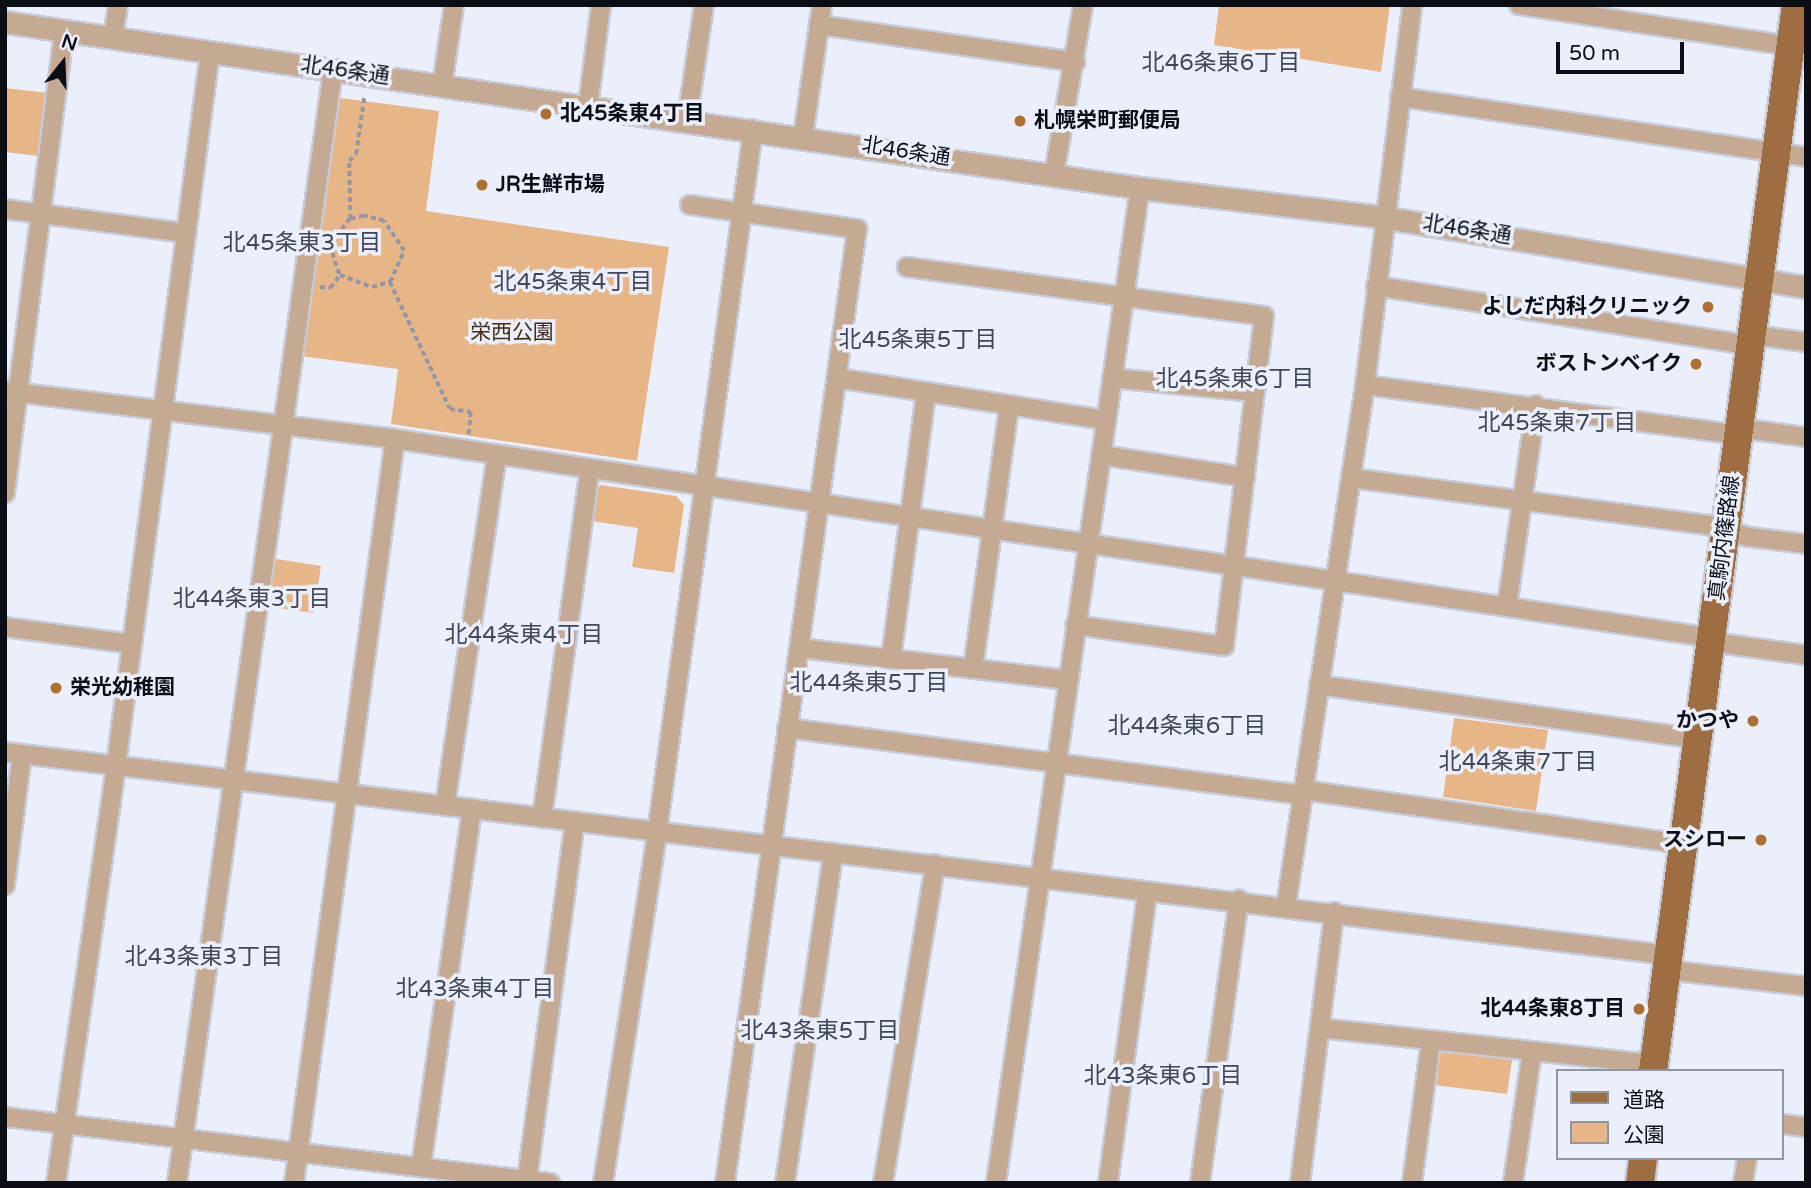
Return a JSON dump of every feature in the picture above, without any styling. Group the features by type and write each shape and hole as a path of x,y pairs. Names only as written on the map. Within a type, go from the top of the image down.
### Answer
{"main road":[{"name":"真駒内篠路線","path":"1653,1067 1700,739 1751,340 1795,53 1796,5"},
{"path":"1640,1183 1643,1160"}],"street":[{"path":"113,37 118,5"},
{"path":"442,86 454,5"},
{"path":"588,106 601,5"},
{"path":"687,120 704,5"},
{"path":"803,136 822,5"},
{"path":"1054,175 1083,5"},
{"path":"1286,906 1365,385 1382,217 1412,5"},
{"path":"1519,5 1795,53"},
{"name":"北46条通","path":"5,22 803,136 1140,188 1382,217 1760,276 1806,287"},
{"path":"819,25 1075,62"},
{"path":"5,493 12,392 41,214 64,30"},
{"path":"56,1183 117,766 210,52"},
{"path":"177,1183 333,70"},
{"path":"1400,97 1806,157"},
{"path":"603,1183 657,833 754,130"},
{"path":"996,1183 1054,764 1140,188"},
{"path":"690,205 857,229 725,1183"},
{"path":"5,209 186,233"},
{"path":"906,267 1124,300 1264,316 1224,646 1075,625"},
{"path":"1376,286 1751,340 1806,342"},
{"path":"1112,378 1255,392"},
{"path":"837,379 1106,420"},
{"path":"1365,385 1806,437"},
{"path":"12,392 395,439 993,528 1088,546 1336,585 1507,606 1806,655"},
{"path":"891,659 926,394"},
{"path":"973,669 1009,405"},
{"path":"1507,606 1536,405"},
{"path":"293,1183 395,439"},
{"path":"445,806 497,455"},
{"path":"1101,455 1245,477"},
{"path":"542,818 590,469"},
{"path":"1351,478 1727,527 1749,537 1806,544"},
{"path":"5,627 132,644"},
{"path":"799,648 1067,681"},
{"path":"1319,685 1700,739"},
{"path":"788,728 1054,764 1303,792 1683,844"},
{"path":"5,885 14,753 657,833 935,864 1039,880 1334,912 1667,962 1806,986"},
{"path":"421,1167 472,809"},
{"path":"527,1180 576,822"},
{"path":"785,1183 833,852"},
{"path":"884,1183 935,864"},
{"path":"1108,1183 1147,893"},
{"path":"1200,1183 1239,900"},
{"path":"1300,1183 1334,912"},
{"path":"1320,1028 1653,1067"},
{"path":"1412,1183 1431,1040"},
{"path":"1513,1183 1532,1051"},
{"path":"5,1117 550,1183"},
{"path":"1783,1124 1806,1127"},
{"path":"1743,1183 1746,1160"}],"path":[{"path":"340,275 330,245 349,219 349,161 356,154 364,98"},
{"path":"349,219 364,216 384,221 397,235 404,251 390,282 450,409 471,412 468,441"},
{"path":"340,275 372,287 390,282"},
{"path":"311,286 330,288 340,275"}],"green space":[{"path":"1219,5 1390,5 1381,72 1214,45"},
{"path":"5,88 48,93 38,156 5,152"},
{"name":"栄西公園","path":"341,98 439,111 426,211 669,247 637,461 391,424 398,369 301,356 336,102"},
{"path":"601,485 676,496 684,505 674,573 632,567 638,528 591,521 595,491"},
{"path":"270,558 321,566 314,613 264,606"},
{"path":"1454,718 1548,730 1536,811 1443,797"},
{"path":"1438,1051 1512,1060 1507,1094 1433,1085"}],"place":[{"name":"北45条東4丁目","path":"546,114"},
{"name":"札幌栄町郵便局","path":"1020,121"},
{"name":"JR生鮮市場","path":"482,185"},
{"name":"よしだ内科クリニック","path":"1708,307"},
{"name":"ボストンベイク","path":"1696,364"},
{"name":"栄光幼稚園","path":"56,688"},
{"name":"かつや","path":"1753,721"},
{"name":"スシロー","path":"1761,840"},
{"name":"北44条東8丁目","path":"1639,1009"}],"district":[{"name":"北46条東6丁目","path":"1221,63"},
{"name":"北45条東3丁目","path":"302,243"},
{"name":"北45条東4丁目","path":"573,282"},
{"name":"北45条東5丁目","path":"918,340"},
{"name":"北45条東6丁目","path":"1235,379"},
{"name":"北45条東7丁目","path":"1557,423"},
{"name":"北44条東3丁目","path":"252,599"},
{"name":"北44条東4丁目","path":"524,635"},
{"name":"北44条東5丁目","path":"869,683"},
{"name":"北44条東6丁目","path":"1187,726"},
{"name":"北44条東7丁目","path":"1518,762"},
{"name":"北43条東3丁目","path":"204,957"},
{"name":"北43条東4丁目","path":"475,989"},
{"name":"北43条東5丁目","path":"820,1031"},
{"name":"北43条東6丁目","path":"1163,1076"}]}
